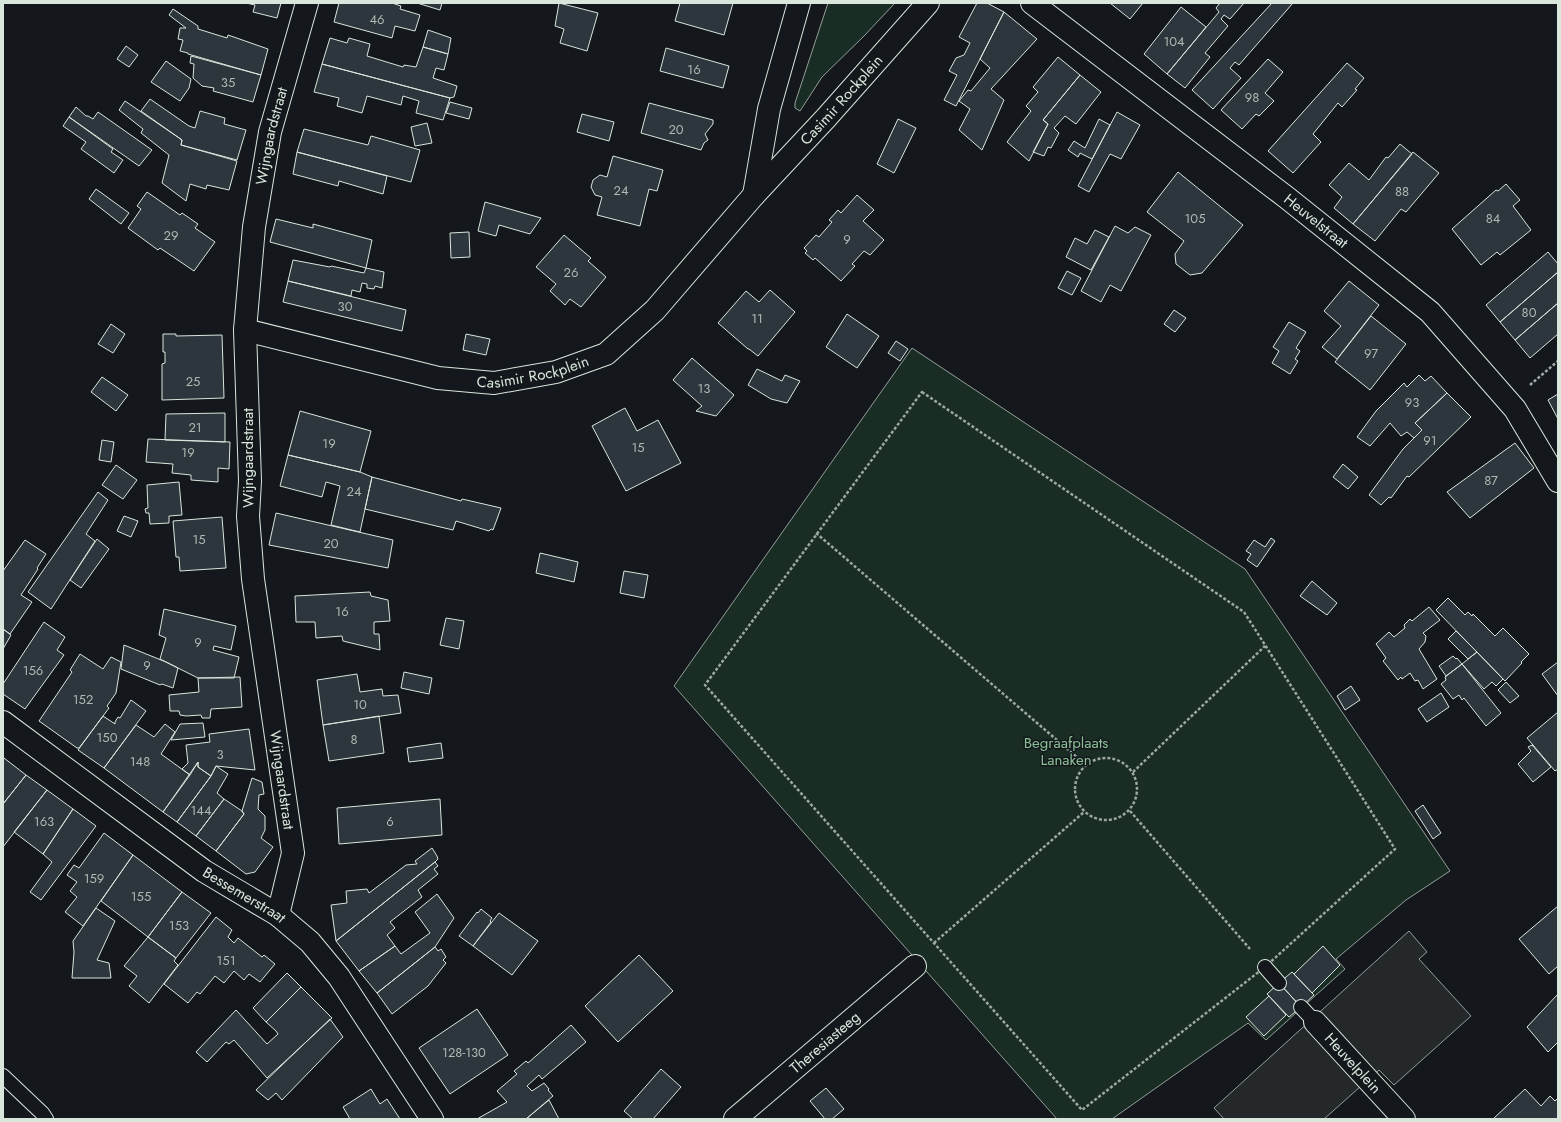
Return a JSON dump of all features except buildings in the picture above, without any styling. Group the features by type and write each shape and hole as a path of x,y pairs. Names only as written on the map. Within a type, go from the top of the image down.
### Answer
{"street":[{"name":"Wijngaardstraat","path":"278,915 293,854 253,579 248,516 250,481 245,330 254,226 270,132 307,3"},
{"path":"754,195 769,109 799,3"},
{"name":"Casimir Rockplein","path":"245,330 438,378 494,383 556,372 606,354 656,310 754,195 826,118 928,3"},
{"name":"Heuvelstraat","path":"1032,3 1286,197 1430,312 1515,409 1558,481"},
{"name":"Bessemerstraat","path":"3,722 204,871 278,915 310,942 339,977 432,1119"},
{"name":"Theresiasteeg","path":"735,1119 915,966"},
{"name":"Heuvelplein","path":"1308,1014 1404,1119"}],"lane":[{"path":"1263,964 1279,983"},
{"path":"3,1076 42,1113 46,1119"}],"path":[{"path":"1509,402 1558,361"},
{"path":"922,392 1244,612 1396,848 1263,964 1082,1110 705,685 816,533 922,392"},
{"path":"816,533 1086,765"},
{"path":"1133,772 1265,646"},
{"path":"1097,758 1111,758 1123,762 1133,772 1137,781 1138,792 1130,811 1119,818 1107,821 1095,819 1084,812 1077,801 1074,788 1077,776 1086,765 1097,758"},
{"path":"1130,811 1255,955"},
{"path":"915,966 934,943 1084,812"}],"green space":[{"path":"828,3 895,3 822,77 800,111 795,108 795,103"},
{"name":"Begraafplaats Lanaken","path":"912,348 1245,569 1450,871 1406,900 1336,959 1345,969 1266,1040 1248,1023 1112,1119 1057,1119 674,686"}],"shaded area":[{"path":"1409,931 1427,952 1419,959 1471,1016 1394,1085 1379,1070 1324,1119 1224,1119 1214,1108"}]}
